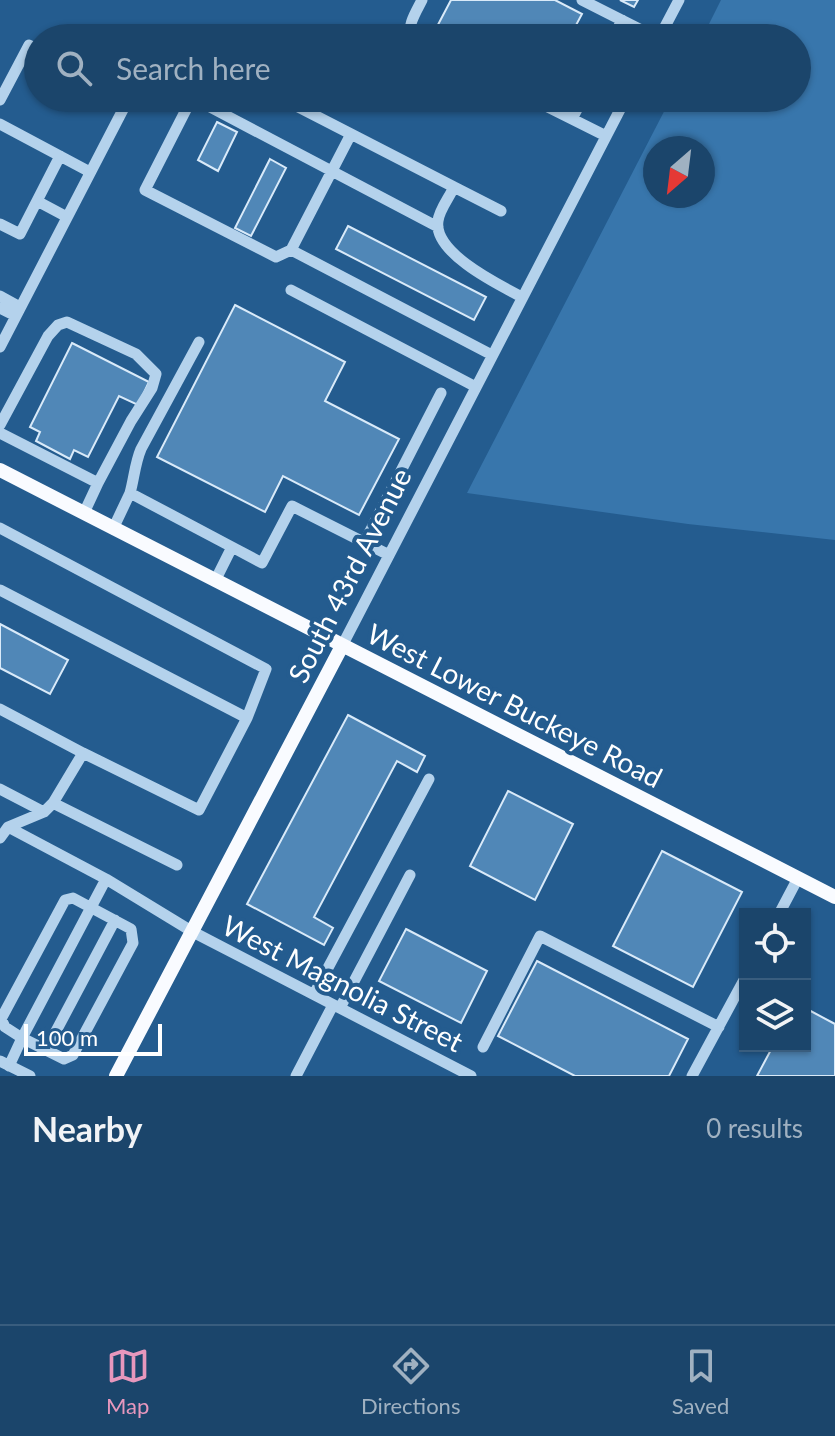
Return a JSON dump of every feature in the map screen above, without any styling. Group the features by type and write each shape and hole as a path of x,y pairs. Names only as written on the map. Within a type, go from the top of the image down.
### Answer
{"main road":[{"name":"West Lower Buckeye Road","path":"0,470 835,897"},
{"name":"South 43rd Avenue","path":"116,1076 342,646"}],"street":[{"path":"411,24 422,0"},
{"path":"582,0 630,24"},
{"path":"666,24 679,0"},
{"path":"620,24 622,20"},
{"path":"0,100 24,54"},
{"path":"0,347 122,112"},
{"path":"186,112 145,190 276,257 291,250 351,134"},
{"path":"220,112 438,227"},
{"path":"308,112 501,211"},
{"path":"558,112 606,136"},
{"path":"572,119 576,112"},
{"name":"South 43rd Avenue","path":"342,646 619,112"},
{"path":"0,124 90,172"},
{"path":"0,224 20,234 60,156"},
{"path":"454,187 438,219 438,233 471,269 522,297"},
{"path":"37,201 67,217"},
{"path":"291,250 492,355"},
{"path":"291,290 476,387"},
{"path":"0,296 18,312"},
{"path":"0,308 18,312"},
{"path":"0,425 48,336 58,325 67,322 136,354 156,374 152,388 131,421 84,513"},
{"path":"113,529 130,493 141,449 199,342"},
{"path":"364,543 441,393"},
{"path":"0,433 98,483"},
{"path":"130,493 262,563 292,506 389,555"},
{"path":"0,528 266,669 247,718 199,810 0,709"},
{"path":"215,581 232,547"},
{"path":"0,590 247,718"},
{"path":"0,838 8,827 49,808 83,753"},
{"path":"314,994 429,779"},
{"path":"0,789 177,865"},
{"name":"West Magnolia Street","path":"8,827 106,879 193,932 471,1076"},
{"path":"296,1076 410,875"},
{"path":"782,908 798,878"},
{"path":"30,1076 5,1063 22,1038 106,879"},
{"path":"73,898 115,920 131,929 133,943 73,1055 64,1059 5,1027 1,1019 65,900 73,898"},
{"path":"46,1050 115,920"},
{"path":"483,1047 540,936 719,1027"},
{"path":"692,1076 744,980"}],"shaded area":[{"path":"721,0 835,0 835,540 688,524 467,493 643,152 643,208 715,208 715,136 651,136 664,112 811,112 811,24 709,24"}],"building":[{"path":"451,0 555,0 582,14 577,24 438,24"},
{"path":"620,0 638,0 634,7"},
{"path":"217,122 237,132 218,171 198,160"},
{"path":"270,159 286,168 251,236 235,228"},
{"path":"348,226 486,297 474,320 336,249"},
{"path":"235,305 345,362 325,401 399,439 359,515 283,476 265,512 157,457"},
{"path":"72,343 149,382 138,405 119,396 88,457 74,450 70,459 36,441 40,432 30,427"},
{"path":"0,624 68,660 50,694 0,668"},
{"path":"348,715 425,756 417,772 397,761 314,917 333,928 324,945 247,904"},
{"path":"508,791 573,824 535,900 470,866"},
{"path":"662,851 742,892 693,987 613,946"},
{"path":"406,929 487,971 461,1023 379,981"},
{"path":"537,961 688,1039 669,1076 575,1076 498,1036"},
{"path":"811,1011 835,1024 835,1076 757,1076 770,1052 811,1052"}]}
